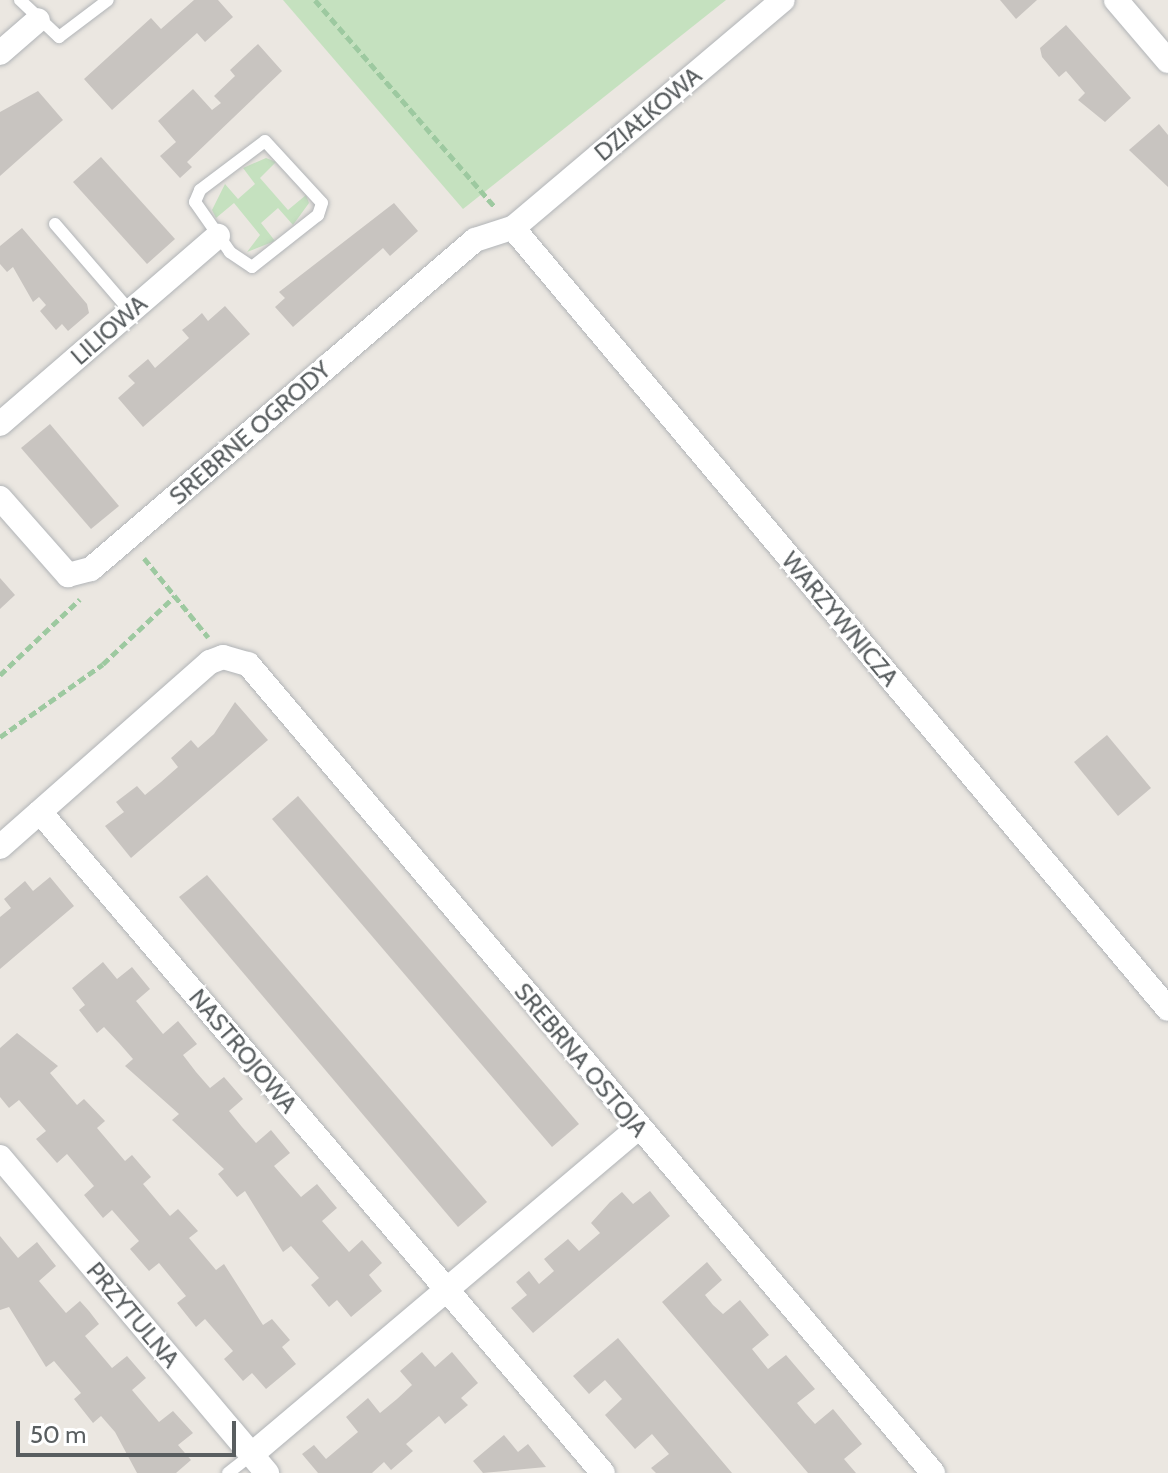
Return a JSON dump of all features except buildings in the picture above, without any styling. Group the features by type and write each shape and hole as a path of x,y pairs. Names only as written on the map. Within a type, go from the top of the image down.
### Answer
{"street":[{"name":"DZIAŁKOWA","path":"513,228 783,0"},
{"path":"1116,0 1168,61"},
{"path":"0,53 38,20"},
{"name":"SREBRNE OGRODY","path":"78,577 128,539 475,240 513,228"},
{"name":"WARZYWNICZA","path":"513,228 1168,1009"},
{"name":"LILIOWA","path":"0,424 218,236"},
{"path":"0,498 68,575 78,577"},
{"path":"0,847 223,657"},
{"name":"SREBRNA OSTOJA","path":"223,657 248,664 933,1473"},
{"name":"NASTROJOWA","path":"40,812 603,1473"},
{"path":"259,1464 445,1290 638,1128"},
{"name":"PRZYTULNA","path":"0,1157 259,1464"}],"lane":[{"path":"20,0 51,35 67,35 108,0"},
{"path":"253,144 277,147 319,194 318,215 263,264 242,264 218,236 195,202 253,144"},
{"path":"55,224 130,311"},
{"path":"228,1473 259,1464"}],"path":[{"path":"315,0 513,228"},
{"path":"128,539 223,657"},
{"path":"0,675 75,610 78,577"},
{"path":"0,737 103,664 175,596"}],"green space":[{"path":"283,0 726,0 463,209"},
{"path":"266,158 276,162 260,178 288,210 306,195 309,203 293,225 278,208 261,223 275,241 247,252 260,235 234,203 216,218 212,210 225,184 238,199 255,184 243,168"}]}
